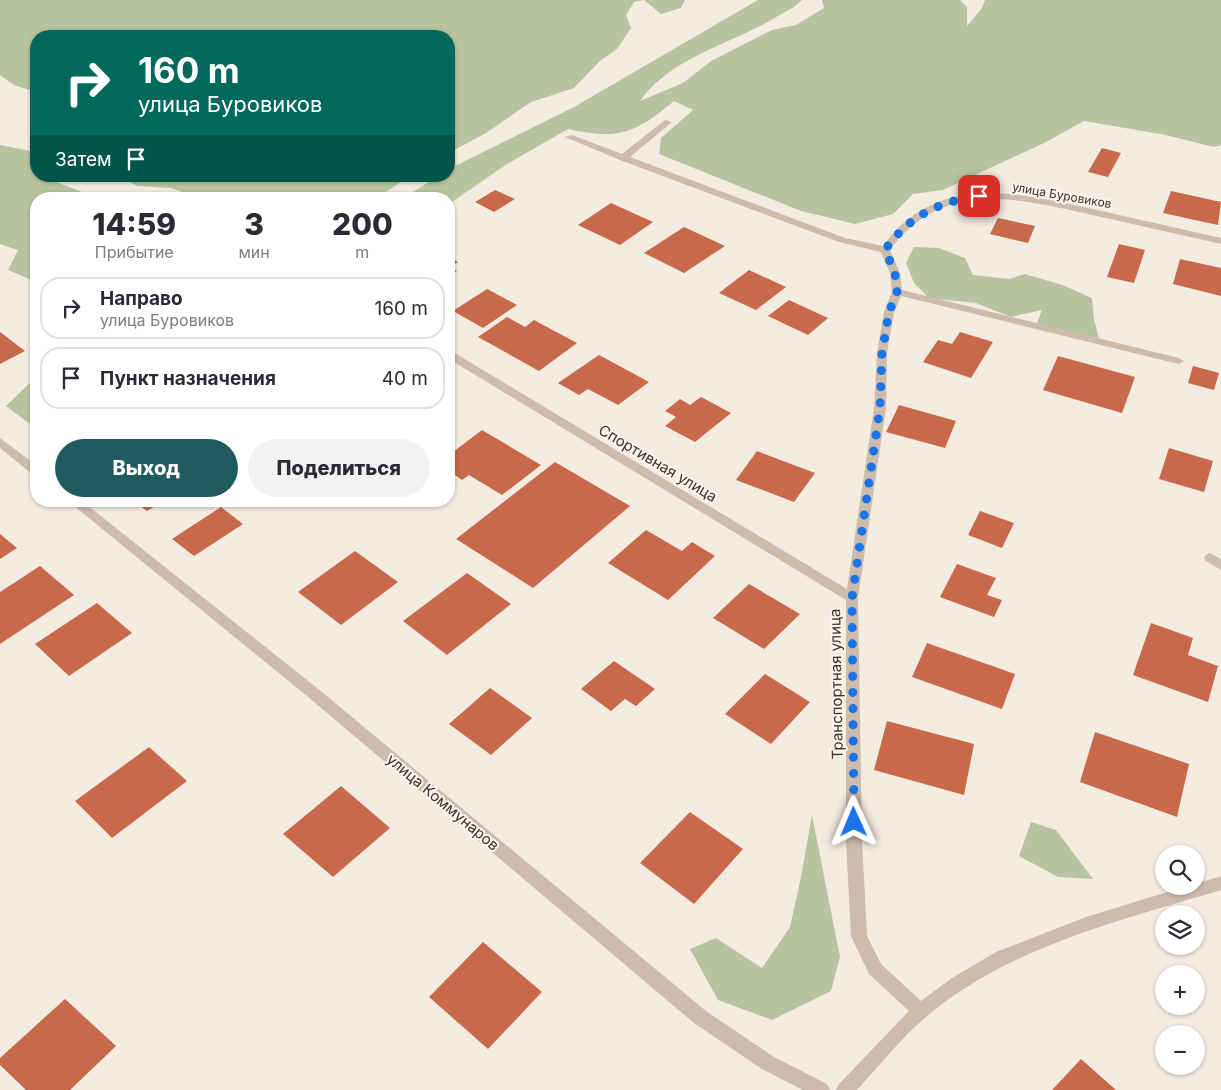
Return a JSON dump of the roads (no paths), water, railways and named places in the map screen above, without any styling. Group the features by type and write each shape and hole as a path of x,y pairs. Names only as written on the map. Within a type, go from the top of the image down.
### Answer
{"street":[{"path":"623,158 668,122"},
{"path":"569,137 842,240 885,250 895,273 897,292 1179,361"},
{"name":"улица Буровиков","path":"885,250 896,234 913,219 931,208 954,200 979,196 1010,197 1065,206 1221,240"},
{"name":"Транспортная улица","path":"897,292 889,312 882,353 880,408 852,598 854,840 859,936 875,969 920,1011"},
{"name":"Спортивная улица","path":"455,358 852,598"},
{"path":"0,442 30,466"},
{"name":"улица Коммунаров","path":"81,507 312,692 700,1017 768,1063 821,1090"},
{"path":"845,1090 920,1011 958,983 1002,957 1086,924 1221,882"}]}
